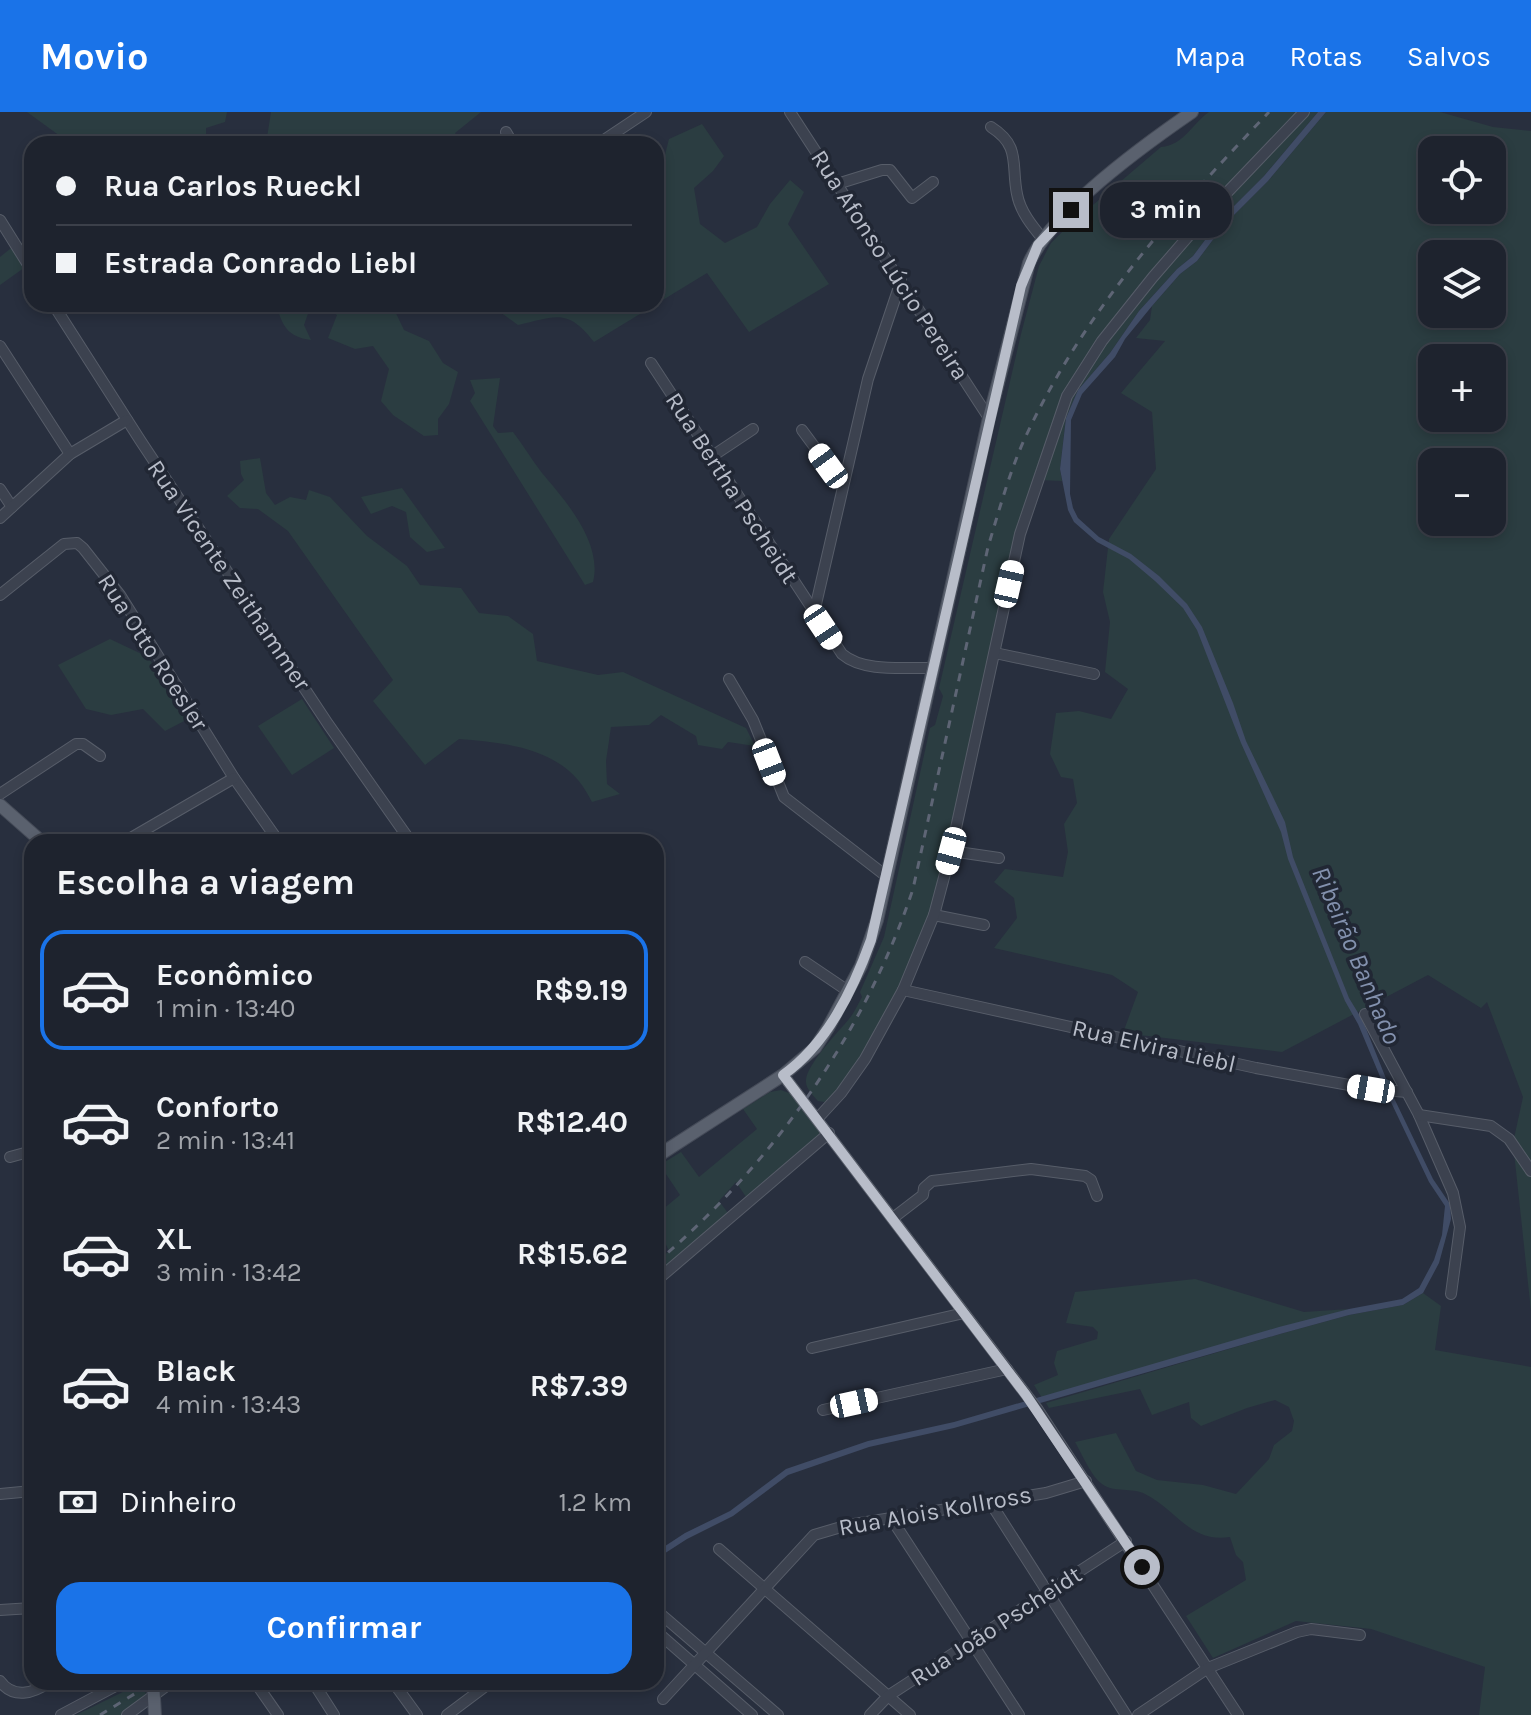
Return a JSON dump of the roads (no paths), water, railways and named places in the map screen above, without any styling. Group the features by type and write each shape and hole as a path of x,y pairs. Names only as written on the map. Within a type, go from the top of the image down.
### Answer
{"main road":[{"path":"664,1151 783,1075 815,1048 848,991 871,940 989,418 1025,273 1043,239 1055,224 1114,172 1192,112"},
{"path":"0,805 33,834"},
{"path":"154,1690 155,1715"}],"street":[{"path":"610,136 646,112"},
{"name":"Rua Afonso Lúcio Pereira","path":"790,112 989,418"},
{"path":"818,1118 841,1093 865,1059 903,990 934,915 951,851 1020,534 1067,396 1102,341 1153,277 1219,201 1304,112"},
{"path":"991,127 1000,132 1010,146 1021,208 1043,239"},
{"path":"506,132 508,136"},
{"path":"837,184 890,170 912,198 933,182"},
{"path":"0,220 24,258"},
{"path":"814,613 868,379 901,281"},
{"name":"Rua Vicente Zeithammer","path":"58,312 328,724 405,834"},
{"path":"0,346 70,454"},
{"name":"Rua Bertha Pscheidt","path":"651,363 842,654 854,662 871,666 934,668"},
{"path":"0,518 70,454 127,420"},
{"path":"711,457 753,429"},
{"path":"802,430 842,484"},
{"path":"0,489 12,507"},
{"name":"Rua Otto Roesler","path":"0,595 64,544 77,543 120,595 234,778 273,834"},
{"path":"995,653 1094,674"},
{"path":"729,679 753,720 784,797 886,876"},
{"path":"0,794 76,744 83,744 100,756"},
{"path":"138,834 234,778"},
{"path":"951,851 999,858"},
{"path":"934,915 984,925"},
{"path":"805,962 848,991"},
{"name":"Rua Elvira Liebl","path":"903,990 1256,1068 1402,1092"},
{"path":"1365,1014 1402,1092 1419,1115 1445,1172 1458,1211 1459,1241 1451,1294"},
{"path":"783,1075 1038,1410 1238,1715"},
{"path":"1419,1115 1491,1126 1509,1139 1531,1171"},
{"path":"664,1274 829,1133"},
{"path":"10,1157 24,1153"},
{"path":"893,1218 923,1195 924,1188 932,1181 1031,1169 1085,1176 1091,1180 1097,1196"},
{"path":"812,1348 964,1313"},
{"path":"823,1410 1007,1369"},
{"name":"Rua Alois Kollross","path":"663,1699 814,1535 837,1527 1057,1490 1086,1481"},
{"path":"0,1494 24,1492"},
{"path":"990,1502 1126,1715"},
{"path":"891,1518 1019,1715"},
{"name":"Rua João Pscheidt","path":"870,1715 888,1696 1126,1541"},
{"path":"719,1549 910,1715"},
{"path":"0,1610 24,1608"},
{"path":"664,1617 778,1715"},
{"path":"1138,1715 1208,1668 1304,1630 1360,1635"},
{"path":"664,1638 752,1715"},
{"path":"0,1681 13,1692 28,1694 35,1690"},
{"path":"61,1715 108,1690"},
{"path":"127,1715 152,1690"},
{"path":"261,1690 278,1715"},
{"path":"318,1690 334,1715"},
{"path":"399,1690 417,1715"},
{"path":"447,1715 477,1690"}],"water":[{"path":"1318,112 1326,112 1268,181 1224,225 1197,261 1180,274 1152,306 1125,339 1115,357 1082,394 1071,420 1070,494 1078,518 1099,537 1131,554 1159,576 1187,604 1202,627 1246,741 1285,822 1293,857 1349,998 1363,1021 1393,1096 1433,1179 1450,1204 1451,1219 1439,1263 1423,1293 1403,1305 1349,1315 954,1428 869,1447 788,1475 733,1516 664,1554 664,1547 730,1511 786,1469 868,1441 954,1422 1279,1327 1402,1299 1419,1288 1434,1260 1442,1235 1445,1206 1429,1182 1345,1001 1288,859 1281,832 1241,743 1197,630 1183,608 1155,581 1129,559 1097,542 1074,522 1068,510 1060,469 1066,418 1078,390 1110,353 1139,311 1264,176"}],"railway":[{"path":"664,1256 739,1183 810,1093 869,995 893,943 913,889 988,547 1014,465 1049,392 1103,305 1134,265 1199,187 1269,112"},
{"path":"100,1715 141,1690"}],"water label":[{"name":"Ribeirão Banhado","path":"1357,955"}]}
